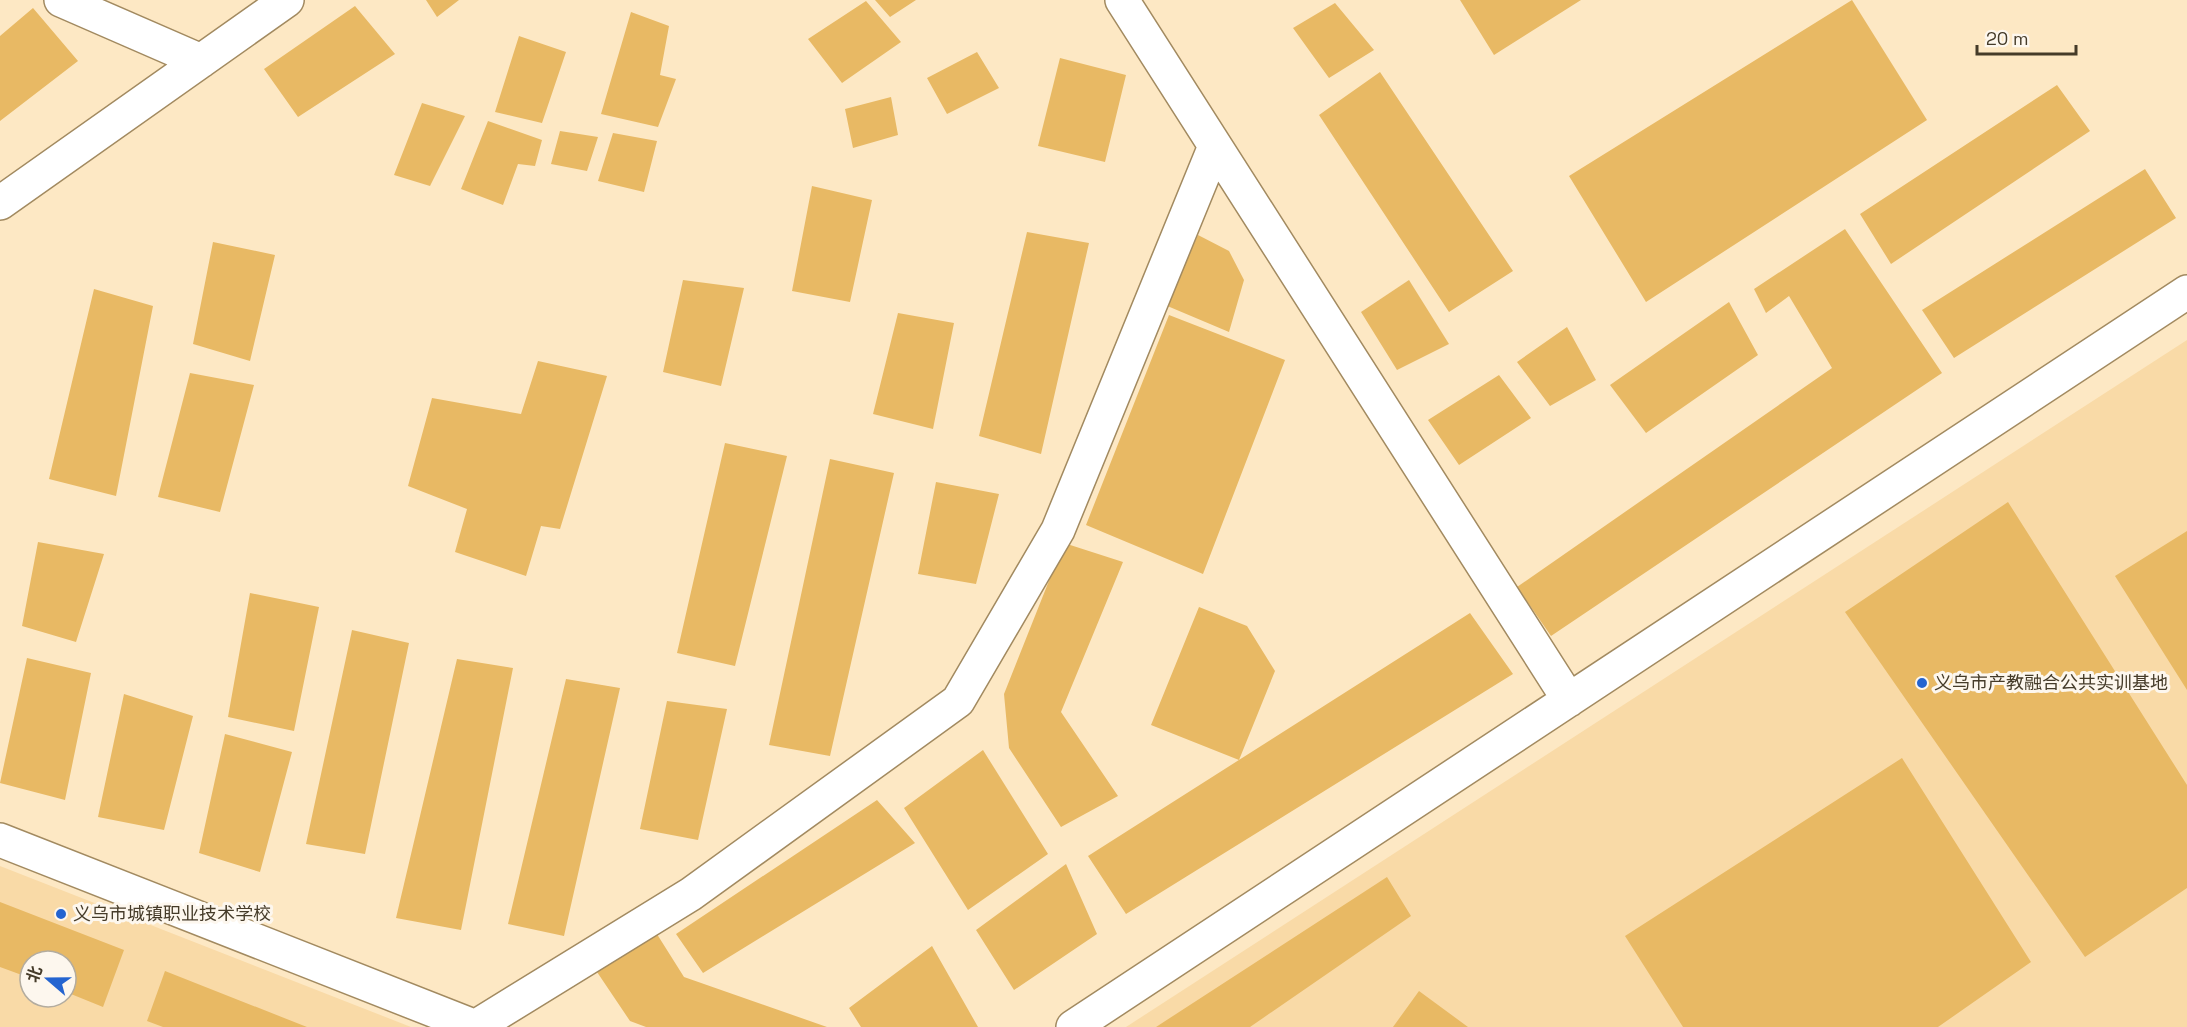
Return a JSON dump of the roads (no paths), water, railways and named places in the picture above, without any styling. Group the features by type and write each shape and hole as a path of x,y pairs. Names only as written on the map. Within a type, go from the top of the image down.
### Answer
{"street":[{"path":"61,0 201,61"},
{"path":"0,203 286,0"},
{"path":"1122,0 1569,700"},
{"path":"0,840 475,1027 691,894 958,701 1058,530 1215,146"},
{"path":"1073,1027 2187,292"}],"place":[{"name":"义乌市产教融合公共实训基地","path":"1922,683"},
{"name":"义乌市城镇职业技术学校","path":"61,914"}]}
